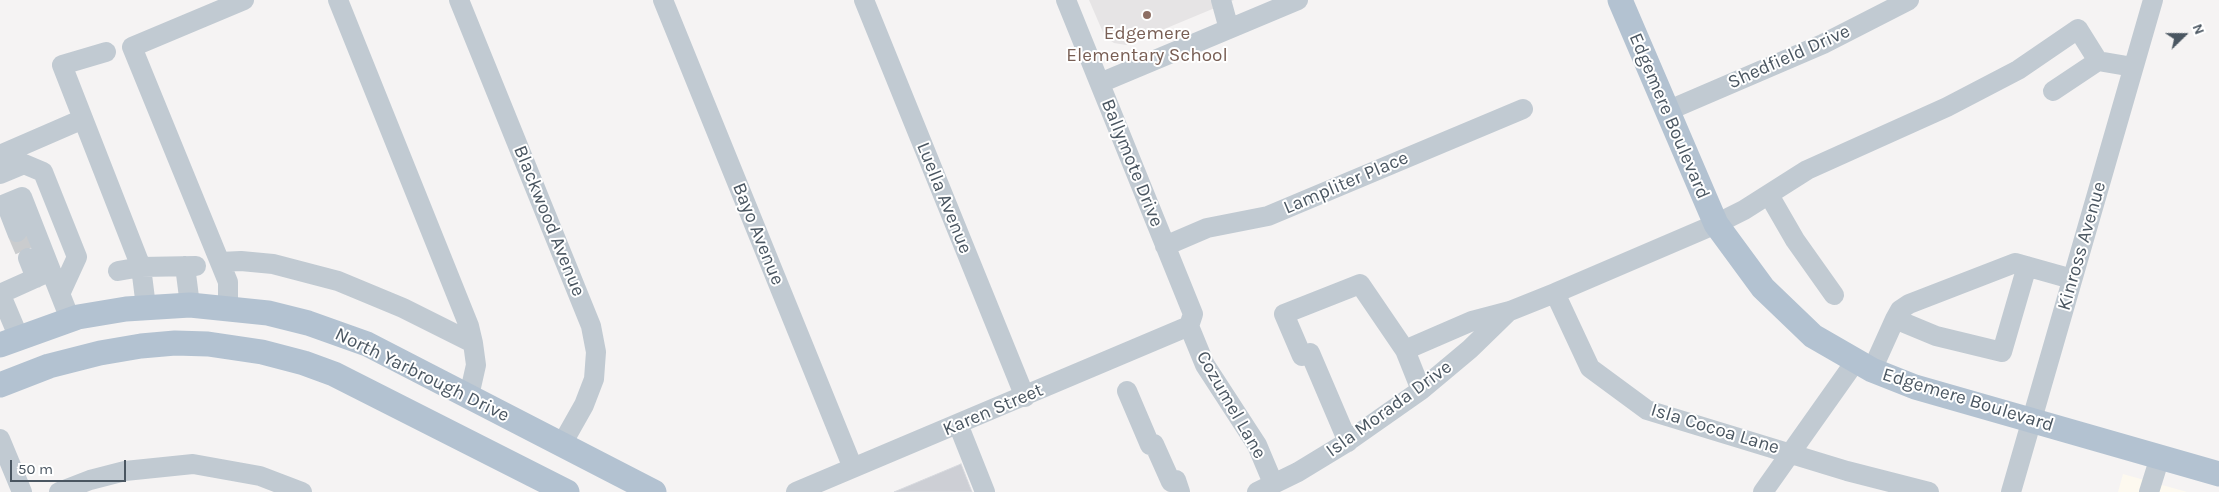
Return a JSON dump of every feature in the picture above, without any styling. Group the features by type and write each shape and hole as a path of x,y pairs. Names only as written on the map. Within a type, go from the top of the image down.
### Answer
{"main road":[{"name":"Edgemere Boulevard","path":"1620,0 1716,224 1763,288 1814,336 1863,366 1915,387 2219,474"},
{"name":"North Yarbrough Drive","path":"9,341 70,319 146,307 190,306 268,313 326,329 367,344 654,492"},
{"path":"312,366 326,329"},
{"name":"North Yarbrough Drive","path":"0,385 49,366 100,353 175,343 208,344 262,352 334,374 567,492"}],"street":[{"path":"228,308 228,282 132,47 244,0"},
{"path":"338,0 469,326 476,365 469,396"},
{"name":"Blackwood Avenue","path":"459,0 591,326 596,352 594,379 584,405 562,444"},
{"name":"Bayo Avenue","path":"663,0 853,468"},
{"name":"Luella Avenue","path":"864,0 1025,397"},
{"name":"Ballymote Drive","path":"1066,0 1193,314 1189,326"},
{"path":"1221,0 1229,29"},
{"path":"1100,83 1298,0"},
{"name":"Shedfield Drive","path":"1667,110 1823,44 1909,0"},
{"name":"Kinross Avenue","path":"2010,492 2153,0"},
{"name":"Isla Morada Drive","path":"1405,350 1472,322 1510,311 1556,293 1716,224 1807,170 1947,107 2009,74 2078,29 2098,61"},
{"path":"106,52 62,64 141,267 146,307"},
{"path":"2053,91 2098,61 2134,67"},
{"name":"Lampliter Place","path":"1165,246 1207,228 1268,216 1523,109"},
{"path":"0,155 83,119"},
{"path":"0,174 24,164 43,172 77,257 60,294"},
{"path":"1769,194 1795,240 1834,295"},
{"path":"17,232 3,205 22,197 44,275"},
{"path":"28,258 60,294 70,319"},
{"path":"220,262 241,261 273,264 338,281 403,308 473,343"},
{"path":"1763,492 1792,453 1863,366 1895,319 1909,304 2006,264 2015,263 2072,279"},
{"path":"118,271 141,267 190,266 190,306"},
{"path":"1895,319 1936,336 2002,352 2027,266"},
{"path":"9,341 0,294 44,275"},
{"path":"1348,442 1310,353 1302,356 1284,314 1360,284 1405,350 1421,390"},
{"name":"Isla Cocoa Lane","path":"1556,293 1590,368 1647,410 1704,429 1929,492"},
{"name":"Isla Morada Drive","path":"1265,488 1298,472 1348,442 1421,390 1470,349 1510,311"},
{"name":"Karen Street","path":"796,492 825,486 853,468 1025,397 1189,326"},
{"name":"Cozumel Lane","path":"1189,326 1205,365 1257,445 1265,488"},
{"path":"1127,392 1150,446 1154,444 1171,482 1176,480 1180,492"},
{"path":"958,424 985,492"},
{"path":"0,439 22,492"},
{"path":"2149,492 2160,457"},
{"path":"59,492 90,480 125,471 193,464 260,476 302,492"}],"shaded area":[{"name":"Edgemere Elementary School","path":"1089,0 1234,0 1126,45 1114,43 1105,37"},
{"path":"2123,474 2187,492 2118,492"}],"building":[{"path":"961,464 972,492 894,492"}],"tunnel":[{"path":"17,232 28,258"}],"place":[{"name":"Edgemere Elementary School","path":"1147,15"}]}
